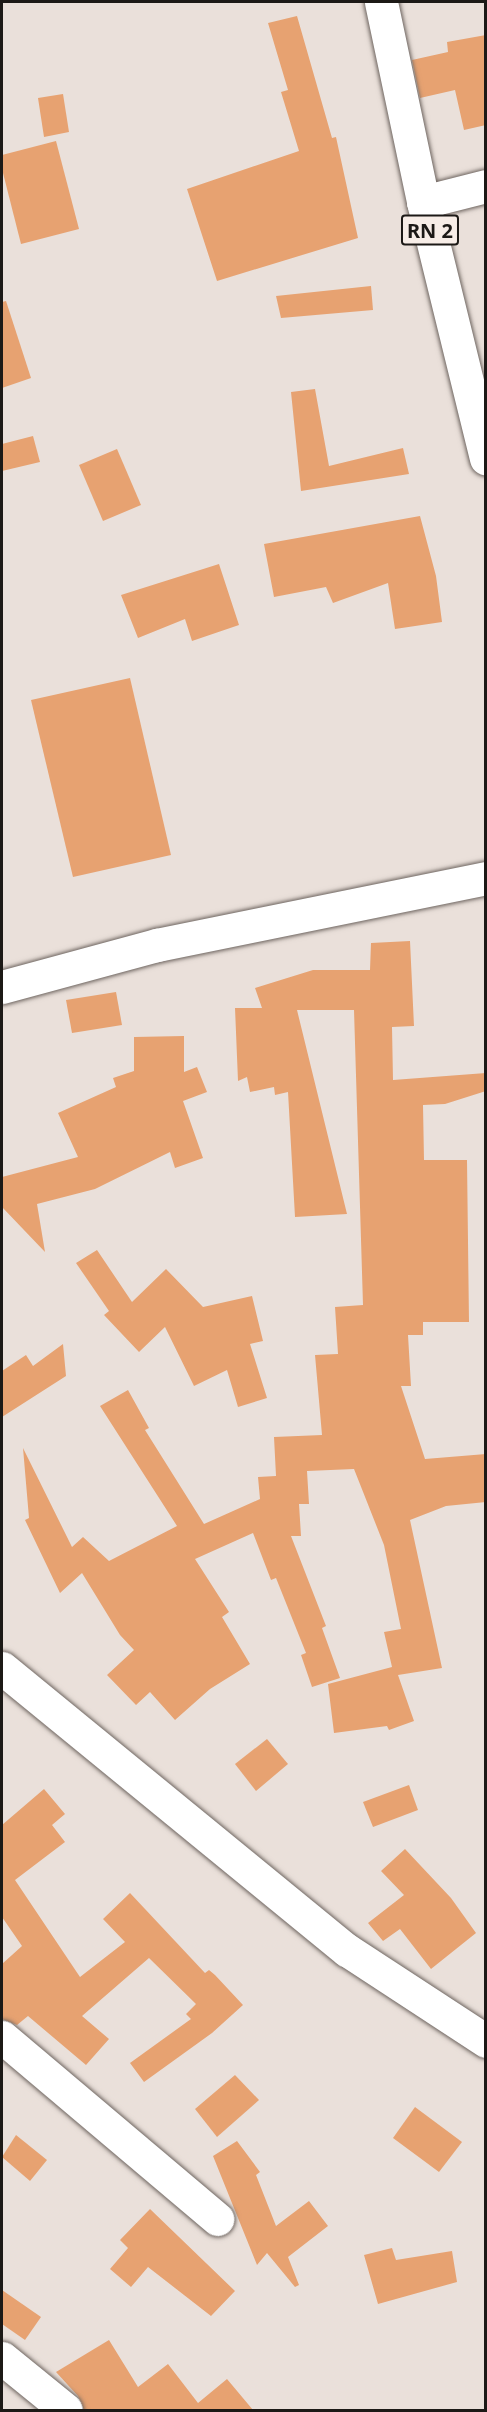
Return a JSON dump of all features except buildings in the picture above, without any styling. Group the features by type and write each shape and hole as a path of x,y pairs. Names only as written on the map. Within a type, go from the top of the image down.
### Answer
{"street":[{"name":"RN 2","path":"381,2 423,202 486,458"},
{"path":"423,202 486,186"},
{"path":"2,987 157,945 486,878"},
{"path":"2,1668 347,1950 486,2041"},
{"path":"2,2037 218,2219"},
{"path":"2,2358 66,2410"}]}
